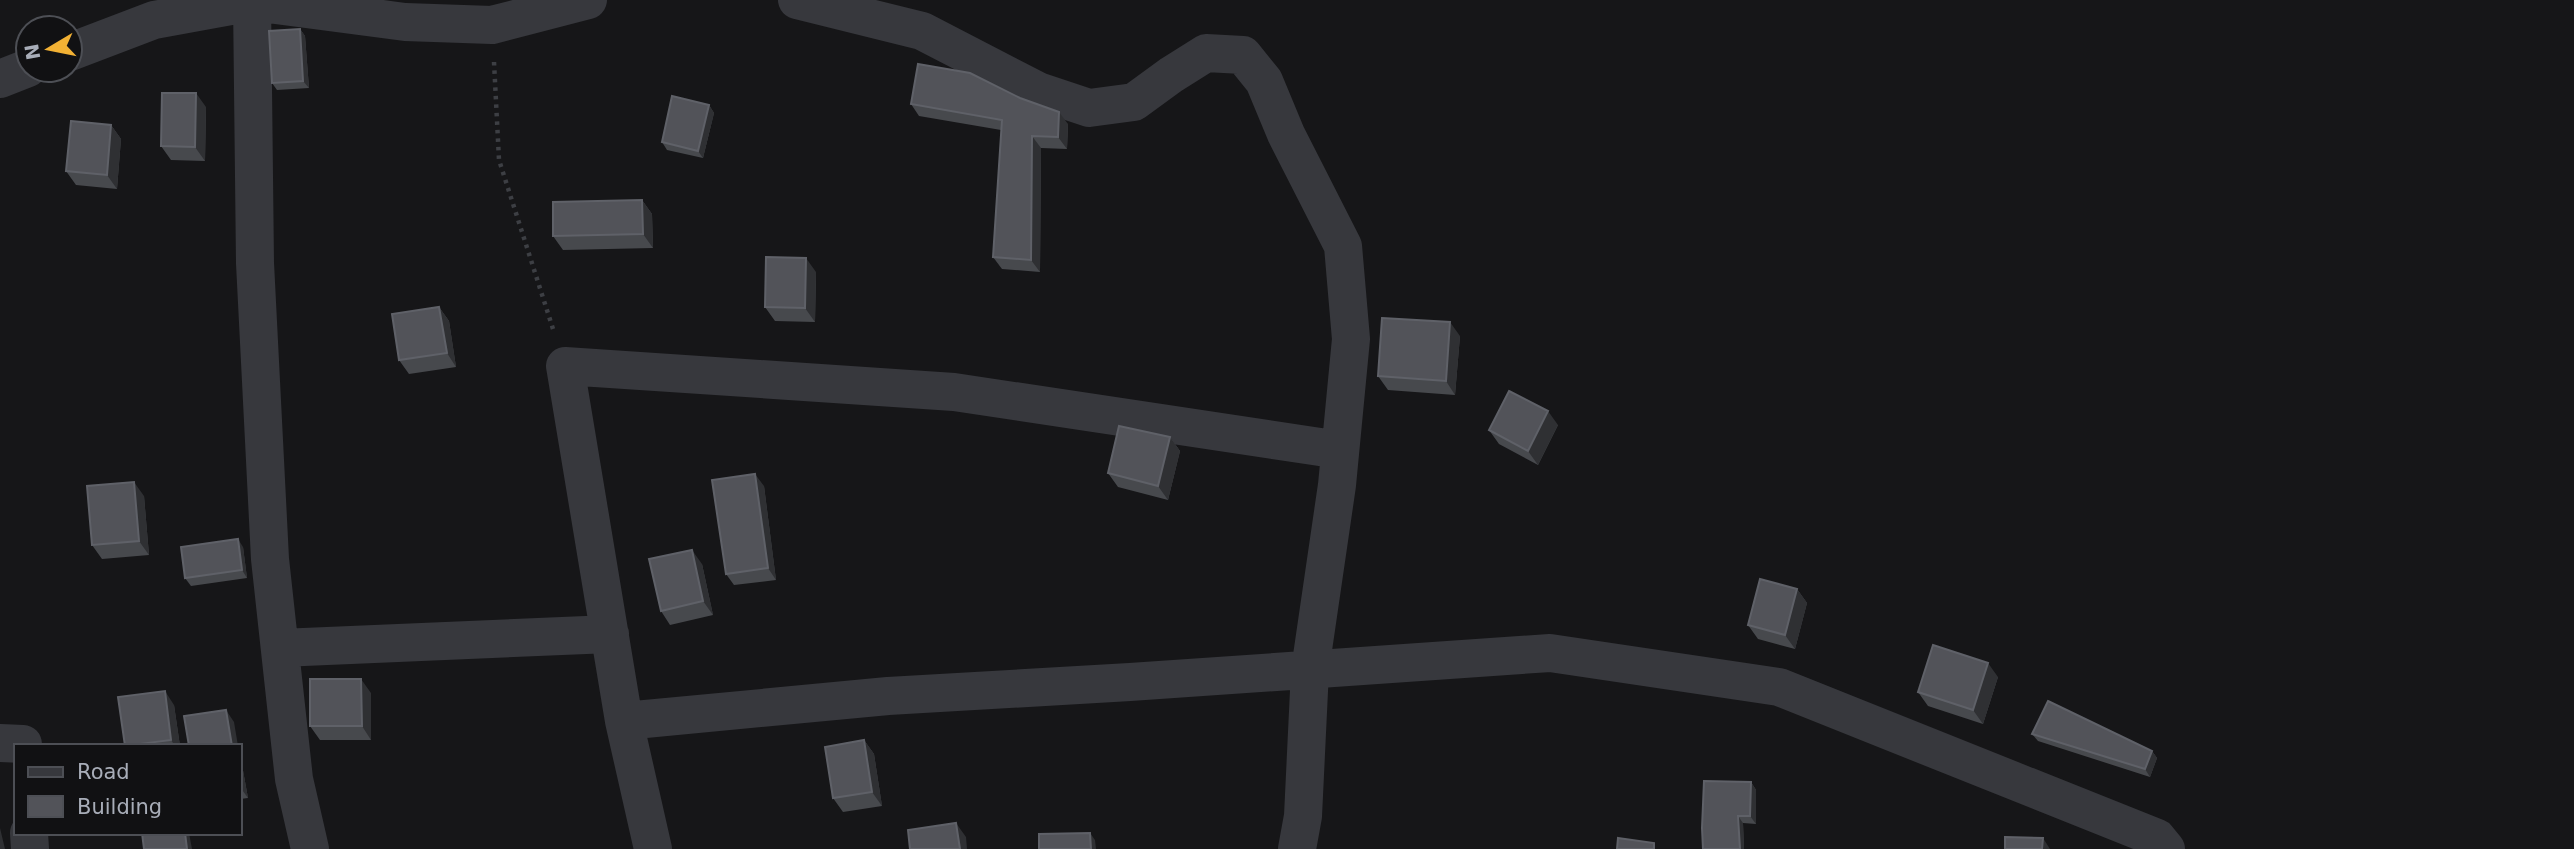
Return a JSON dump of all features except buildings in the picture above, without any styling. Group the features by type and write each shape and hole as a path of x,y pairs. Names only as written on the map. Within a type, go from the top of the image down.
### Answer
{"street":[{"path":"84,47 154,20 252,1 405,22 492,25 588,0"},
{"path":"797,0 922,31 1038,92 1089,108 1134,102 1206,53 1243,55 1264,81 1286,134 1343,246 1351,339 1340,450 1310,670 1303,816 1297,849"},
{"path":"252,1 256,263 270,559 294,779 310,849"},
{"path":"653,849 624,721 565,366 954,392 1340,450"},
{"path":"280,648 610,634"},
{"path":"624,721 888,695 1549,653 1779,687 2157,838 2166,849"},
{"path":"0,743 23,744"}],"path":[{"path":"492,25 499,160 565,366"}]}
